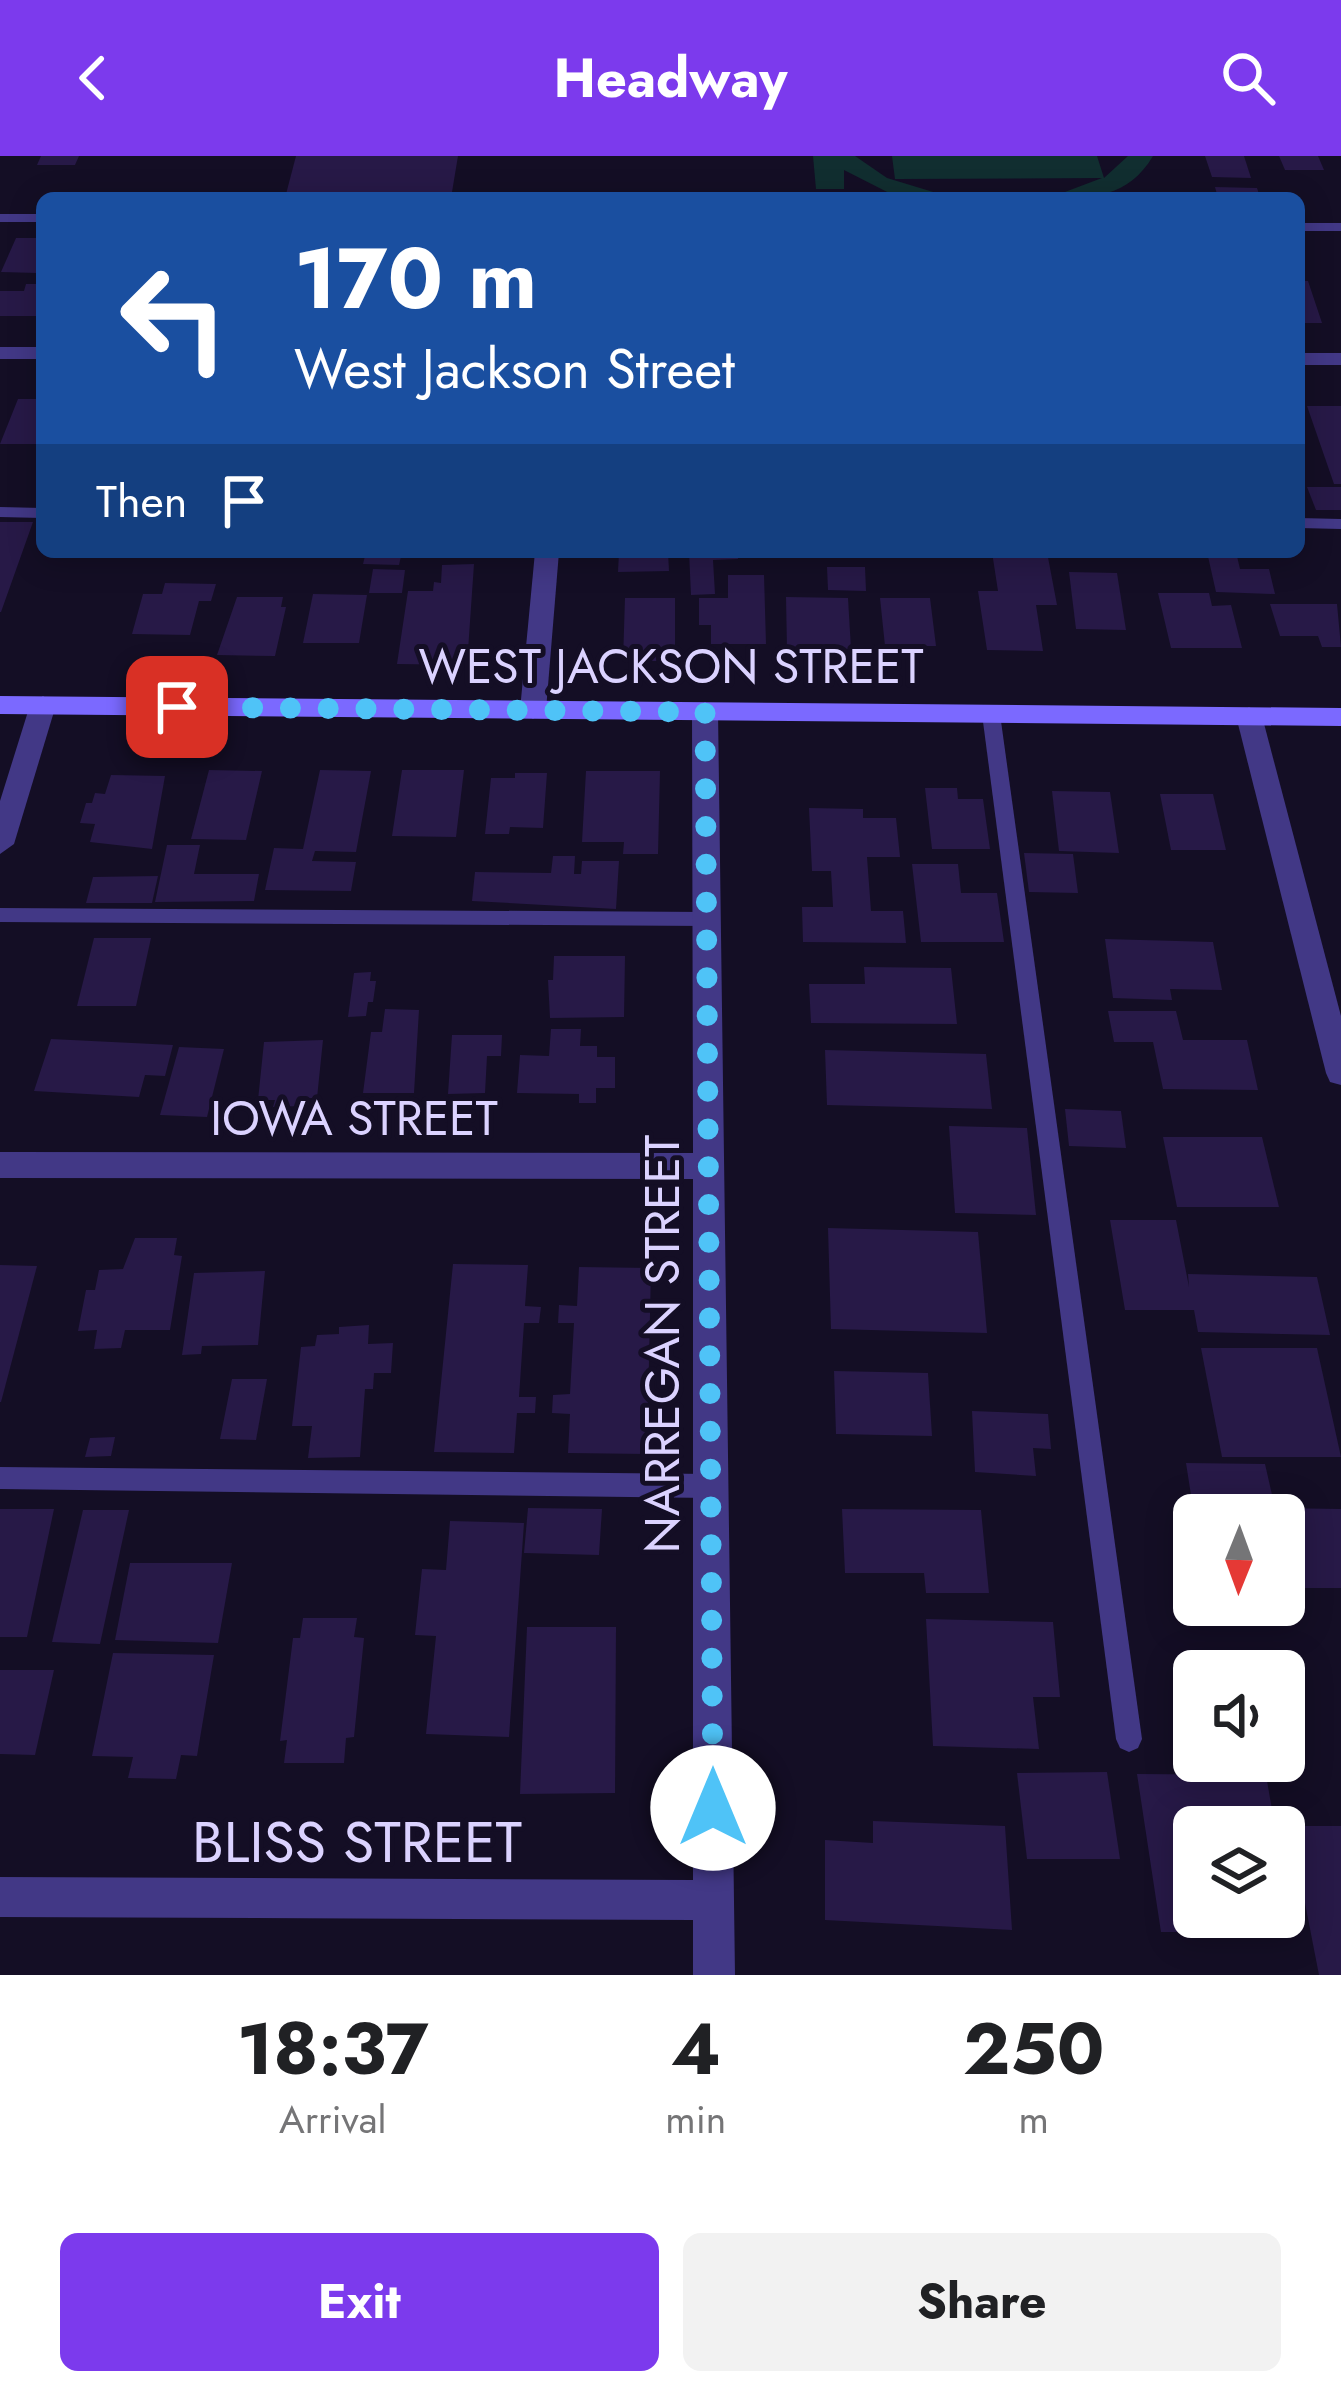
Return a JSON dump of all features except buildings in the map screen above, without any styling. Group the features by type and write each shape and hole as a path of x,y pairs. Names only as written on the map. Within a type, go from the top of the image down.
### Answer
{"street":[{"path":"0,353 36,353"},
{"path":"1305,359 1341,359"},
{"path":"532,710 546,558"},
{"name":"WEST JACKSON STREET","path":"0,706 1341,716"},
{"path":"0,844 43,706"},
{"name":"NARREGAN STREET","path":"705,712 714,1975"},
{"path":"1249,716 1341,1073"},
{"name":"IOWA STREET","path":"0,1165 709,1166"},
{"name":"BLISS STREET","path":"0,1898 714,1900"}],"lane":[{"path":"0,218 36,218"},
{"path":"1305,226 1341,227"},
{"path":"0,512 36,512"},
{"path":"1305,524 1341,524"},
{"path":"992,714 1129,1739"},
{"path":"0,915 707,919"},
{"path":"0,1478 711,1486"}],"green space":[{"path":"813,156 855,156 887,178 933,192 887,192 844,170 844,189 816,189"},
{"path":"892,156 1097,156 1104,178 1128,156 1153,156 1132,180 1111,192 1065,192 1102,178 895,179"}],"route":[{"path":"177,707 705,712 713,1808"}]}
